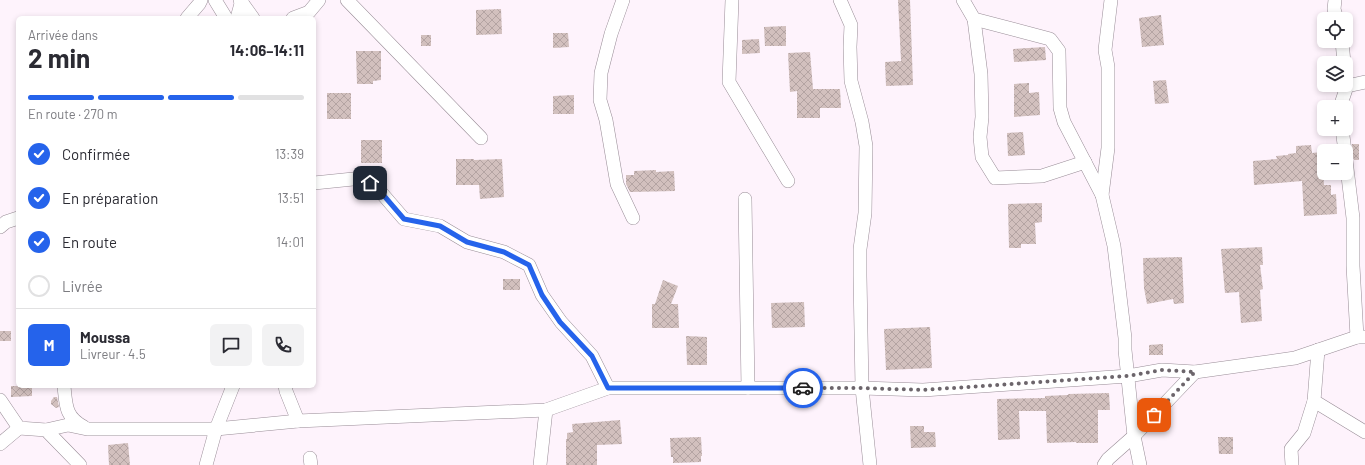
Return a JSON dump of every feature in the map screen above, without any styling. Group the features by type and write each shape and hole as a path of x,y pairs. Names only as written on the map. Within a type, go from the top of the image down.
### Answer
{"street":[{"path":"189,16 201,0"},
{"path":"215,0 225,16"},
{"path":"237,16 241,0"},
{"path":"241,0 252,16"},
{"path":"298,16 309,12 319,0"},
{"path":"347,0 481,138"},
{"path":"623,0 611,34 602,73 600,100 606,120 617,184 633,218"},
{"path":"732,0 729,82 788,181"},
{"path":"840,0 851,25 851,81 862,122 866,146 864,213 860,249 862,388 870,465"},
{"path":"963,0 974,19 981,74 982,117 980,137 982,157 995,178 1042,176 1085,162"},
{"path":"1102,195 1108,148 1108,68 1105,50 1111,0"},
{"path":"1335,0 1335,12"},
{"path":"974,19 1050,39 1059,51 1060,108 1064,122 1102,195 1114,246 1125,338 1134,436 1140,465"},
{"path":"1353,81 1365,82"},
{"path":"316,183 363,178 379,190 404,219 440,226 467,242 504,252 529,265 542,295 560,322 592,356 608,388"},
{"path":"0,444 19,428 46,430 68,425 87,429 216,429 298,421 546,410 608,388 862,388 923,390 1128,376 1162,370 1195,372 1295,358 1361,337 1353,259 1353,218 1348,180"},
{"path":"745,199 748,388"},
{"path":"0,227 6,222 16,219"},
{"path":"1292,465 1291,449 1304,433 1314,401 1318,350"},
{"path":"1104,465 1108,459 1134,436 1195,372"},
{"path":"64,388 67,411 75,422 87,429"},
{"path":"206,465 216,429 232,388"},
{"path":"286,389 298,421"},
{"path":"0,400 19,428"},
{"path":"1314,401 1365,432"},
{"path":"540,465 546,410"},
{"path":"46,430 80,465"}],"building":[{"path":"898,0 910,0 913,85 886,86 885,62 901,61"},
{"path":"501,9 502,34 476,35 476,10"},
{"path":"1161,15 1164,45 1142,47 1139,18"},
{"path":"786,26 786,46 765,46 764,27"},
{"path":"553,33 568,33 569,47 553,48"},
{"path":"421,35 431,35 431,46 421,46"},
{"path":"759,39 760,53 742,54 742,40"},
{"path":"1045,47 1046,60 1014,62 1013,49"},
{"path":"356,51 381,51 381,80 373,81 373,84 357,84"},
{"path":"810,52 813,89 840,89 841,108 820,108 820,118 797,118 797,91 790,92 788,53"},
{"path":"1166,80 1169,103 1155,104 1153,81"},
{"path":"1029,83 1029,93 1039,92 1040,115 1014,117 1014,84"},
{"path":"327,93 351,93 351,119 327,119"},
{"path":"574,95 574,114 553,114 553,96"},
{"path":"1023,132 1025,155 1008,156 1007,133"},
{"path":"361,140 382,140 382,163 361,163"},
{"path":"1353,144 1359,144 1359,160 1354,160"},
{"path":"1311,145 1312,153 1317,152 1317,180 1324,180 1324,185 1331,185 1331,195 1336,194 1337,214 1304,216 1302,181 1254,185 1253,161 1277,159 1276,156 1296,153 1296,146"},
{"path":"456,159 502,159 504,197 480,199 479,185 456,185"},
{"path":"656,170 656,172 674,171 675,191 630,192 626,184 626,175 634,175 634,171"},
{"path":"1042,203 1042,222 1035,223 1036,244 1021,244 1021,248 1009,248 1008,204"},
{"path":"1262,247 1263,265 1260,265 1263,289 1260,290 1262,321 1241,323 1239,292 1225,293 1221,249"},
{"path":"1182,257 1184,303 1174,304 1173,299 1147,304 1144,288 1143,258"},
{"path":"503,279 520,279 520,290 503,290"},
{"path":"663,280 678,286 671,304 678,304 679,328 652,328 652,304 655,304"},
{"path":"804,302 805,327 772,328 771,303"},
{"path":"930,327 932,368 886,370 884,329"},
{"path":"0,331 11,331 11,341 0,341"},
{"path":"686,336 707,337 707,365 687,365"},
{"path":"1163,344 1163,355 1149,355 1149,345"},
{"path":"11,386 16,386 16,388 32,388 32,396 11,397"},
{"path":"1109,393 1110,410 1098,410 1098,443 1047,443 1046,411 1019,411 1020,439 998,440 997,399 1045,398 1045,396 1068,394"},
{"path":"54,397 57,397 59,407 56,408 51,404"},
{"path":"620,420 622,444 597,445 597,465 566,465 566,439 567,433 573,432 572,424"},
{"path":"910,426 924,426 924,432 935,432 936,447 911,448"},
{"path":"701,437 701,462 673,463 673,457 671,457 670,438"},
{"path":"1218,437 1233,437 1233,454 1219,454"},
{"path":"128,443 130,465 109,465 108,445"}],"way so far":[{"path":"803,388 923,390 1128,376 1162,370 1195,372 1154,415"}],"route":[{"path":"370,183 379,190 404,219 440,226 467,242 504,252 529,265 542,295 560,322 592,356 608,388 803,388"}]}
